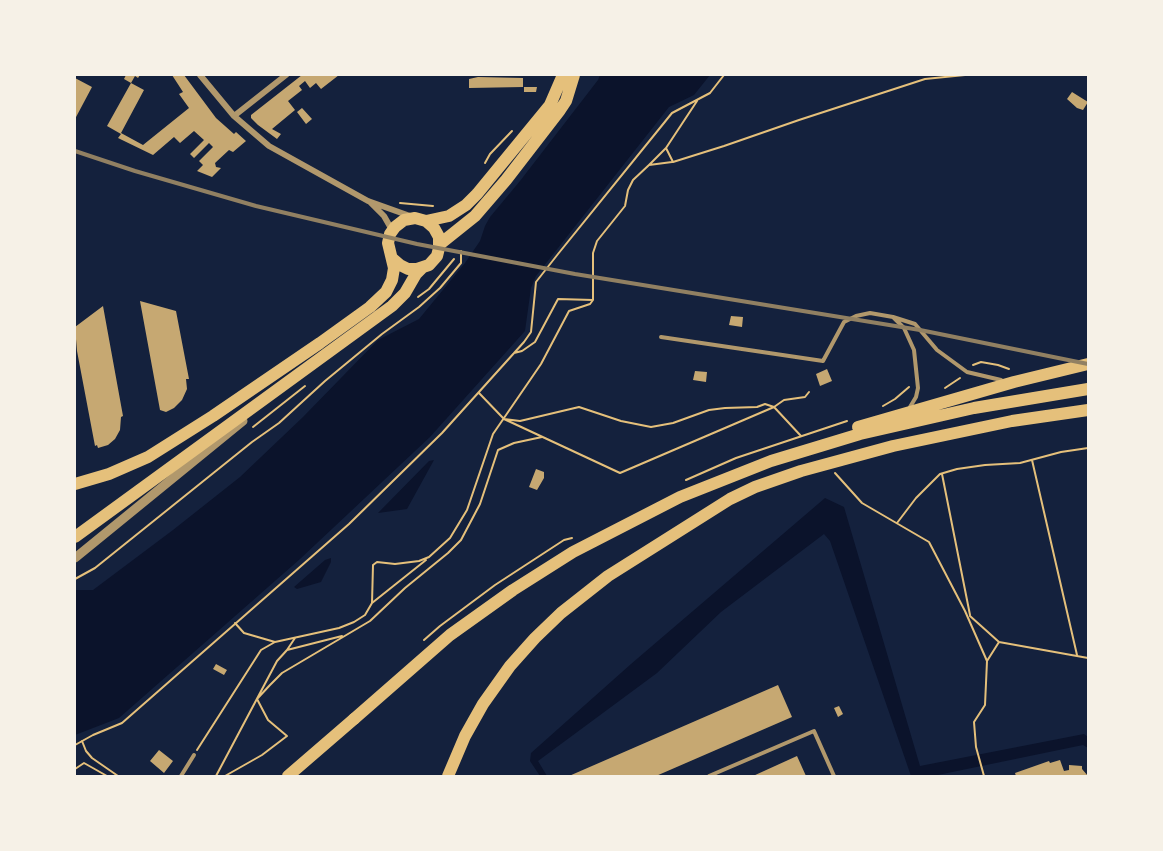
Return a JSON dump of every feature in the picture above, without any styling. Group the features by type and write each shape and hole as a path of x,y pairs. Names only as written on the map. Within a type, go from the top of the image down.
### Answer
{"main road":[{"path":"75,484 109,474 148,457 213,416 370,307 386,292 393,274 393,259 388,243 393,230 401,222 449,216 466,206 550,105 564,75"},
{"path":"75,537 279,391 392,306 405,293 416,274 435,259 440,244 475,216 506,180 566,101 574,75"},
{"path":"420,220 436,231 440,244"},
{"path":"393,259 408,269 422,268"},
{"path":"288,776 450,635 552,564 670,502 816,440 905,412 1088,364"},
{"path":"771,460 901,424 974,408 1088,389"},
{"path":"448,776 465,736 483,705 510,666 535,638 608,576 730,499 754,487 801,471 893,446 1012,421 1088,410"},
{"path":"297,776 354,719"}],"street":[{"path":"200,75 234,116 258,138 279,152 368,201 420,220"},
{"path":"234,116 286,75"},
{"path":"368,201 384,216 393,230"},
{"path":"75,558 279,391"}],"lane":[{"path":"661,337 823,361 844,322 870,313 915,324 937,350 967,372 986,378 1014,382"},
{"path":"893,317 904,328 910,339 917,365 916,397 905,412"},
{"path":"709,776 814,732 834,776"},
{"path":"182,776 194,755"}],"path":[{"path":"75,745 122,723 349,524 442,432 531,332 536,282 672,112 710,93 724,75"},
{"path":"649,165 673,162 724,146 932,76 965,75"},
{"path":"194,755 261,650 275,642 354,622 365,615 372,603 450,538 467,510 493,434 541,364 569,311 590,304 593,300 593,253 597,241 625,206 628,190 633,180 666,148 697,101"},
{"path":"666,148 673,162"},
{"path":"397,205 404,202 439,206"},
{"path":"75,579 95,568 279,423 325,381 440,288 461,263 461,250"},
{"path":"424,292 454,259"},
{"path":"513,353 522,351 535,342 558,299 593,300"},
{"path":"323,372 325,381"},
{"path":"479,393 504,419 620,473 784,400 805,397 809,392"},
{"path":"504,419 520,421 579,407 621,421 651,427 673,423 709,410 757,407 765,404 774,406 787,421"},
{"path":"257,699 282,673 370,621 405,588 448,553 461,540 480,504 498,450 514,443 542,437"},
{"path":"897,523 916,498 942,474 957,469 1020,463 1061,452 1088,448"},
{"path":"1032,460 1077,655"},
{"path":"942,474 970,615"},
{"path":"862,503 929,542 965,611 987,661 985,705 974,722 976,747 984,775"},
{"path":"372,603 373,565 377,562 408,563 429,557"},
{"path":"965,611 999,642 1088,657"},
{"path":"235,623 244,633 275,642"},
{"path":"287,650 345,635"},
{"path":"216,776 277,662 295,637"},
{"path":"987,661 999,642"},
{"path":"225,776 287,736 268,720 257,699"},
{"path":"82,741 86,752 92,758 118,776"},
{"path":"75,768 84,763 107,776"}],"water":[{"path":"600,75 710,75 694,95 669,107 536,276 531,288 525,331 430,437 300,559 119,718 75,735 75,590 93,590 173,530 240,477 303,417 378,340 419,319 465,263 480,241 490,217"},
{"path":"434,460 407,509 378,513 429,461"},
{"path":"825,498 844,507 920,766 1084,734 1088,737 1088,748 1083,745 933,776 911,776 830,541 824,534 721,612 657,673 538,761 547,776 540,776 530,761 531,753"},
{"path":"331,558 321,582 297,589 294,587 325,560"}],"building":[{"path":"126,75 140,75 138,78 135,76 131,83 124,79"},
{"path":"172,75 184,75 216,118 246,141 233,152 229,150 215,163 216,167 221,168 212,177 197,171 203,165 199,161 213,147 209,143 194,158 190,154 204,140 194,131 180,143 174,137 153,155 118,138 121,134 107,126 131,83 144,90 121,133 143,145 189,108 179,94 183,92"},
{"path":"302,75 339,75 321,89 316,83 310,88 305,81 299,86 302,90 288,101 295,110 272,129 281,134 277,139 258,125 251,115"},
{"path":"478,77 523,78 523,87 469,88 469,79"},
{"path":"75,78 92,87 75,119"},
{"path":"524,87 537,87 536,92 524,92"},
{"path":"1072,92 1088,102 1083,110 1067,99"},
{"path":"302,108 312,119 306,124 297,112"},
{"path":"140,301 176,311 189,379 186,379 187,389 182,400 166,412 160,410"},
{"path":"103,306 123,416 115,439 108,445 98,448 97,445 95,446 77,351 75,327"},
{"path":"731,316 743,317 742,327 729,325"},
{"path":"827,369 832,381 820,386 816,374"},
{"path":"695,371 707,372 706,382 693,380"},
{"path":"536,469 544,472 544,478 537,490 529,487"},
{"path":"216,664 227,670 224,675 213,669"},
{"path":"778,685 792,717 656,776 569,776"},
{"path":"839,706 843,714 838,717 834,708"},
{"path":"159,750 173,761 164,773 150,761"},
{"path":"797,756 806,776 753,776"},
{"path":"1060,760 1064,771 1069,770 1069,765 1082,766 1088,776 1016,776 1015,773 1049,761 1050,763"}],"railway":[{"path":"75,151 256,206 417,244 575,274 920,330 1088,364"}]}
